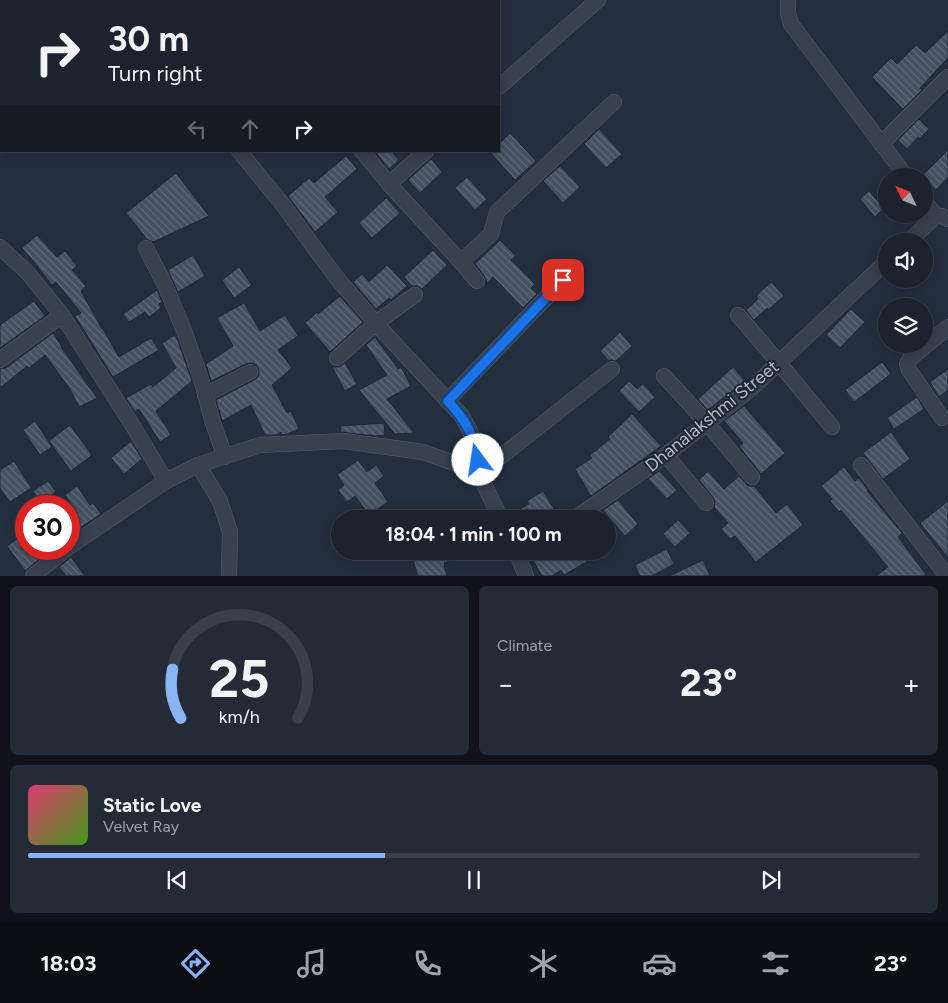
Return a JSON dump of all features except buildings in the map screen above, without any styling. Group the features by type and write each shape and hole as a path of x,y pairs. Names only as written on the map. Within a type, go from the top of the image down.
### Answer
{"street":[{"path":"500,87 598,0"},
{"path":"788,0 788,13 791,24 900,168"},
{"path":"880,144 948,77"},
{"path":"461,262 491,234 497,212 614,102"},
{"path":"240,152 280,200 336,277 462,416 476,446 479,474 497,510"},
{"path":"363,152 388,184 477,281"},
{"path":"388,184 425,152"},
{"path":"920,233 942,217"},
{"path":"0,248 28,273 62,315 166,481"},
{"path":"146,248 165,285 185,333 225,457"},
{"name":"Dhanalakshmi Street","path":"587,510 666,455 752,388 878,270"},
{"path":"448,401 563,280"},
{"path":"337,358 376,323 414,294"},
{"path":"0,360 62,315"},
{"path":"738,315 832,427"},
{"path":"942,418 908,370 907,364 910,359 948,327"},
{"path":"479,474 612,370"},
{"path":"205,395 250,372"},
{"path":"664,376 707,423 752,477"},
{"path":"80,540 166,481 198,465 260,446 344,442 423,452 479,474"},
{"path":"666,455 706,503"},
{"path":"198,465 220,501 230,532 228,576"},
{"path":"861,465 947,576"},
{"path":"33,576 53,560"},
{"path":"521,560 526,576"}],"route":[{"path":"478,460 476,446 470,431 462,416 448,401 563,280"}]}
